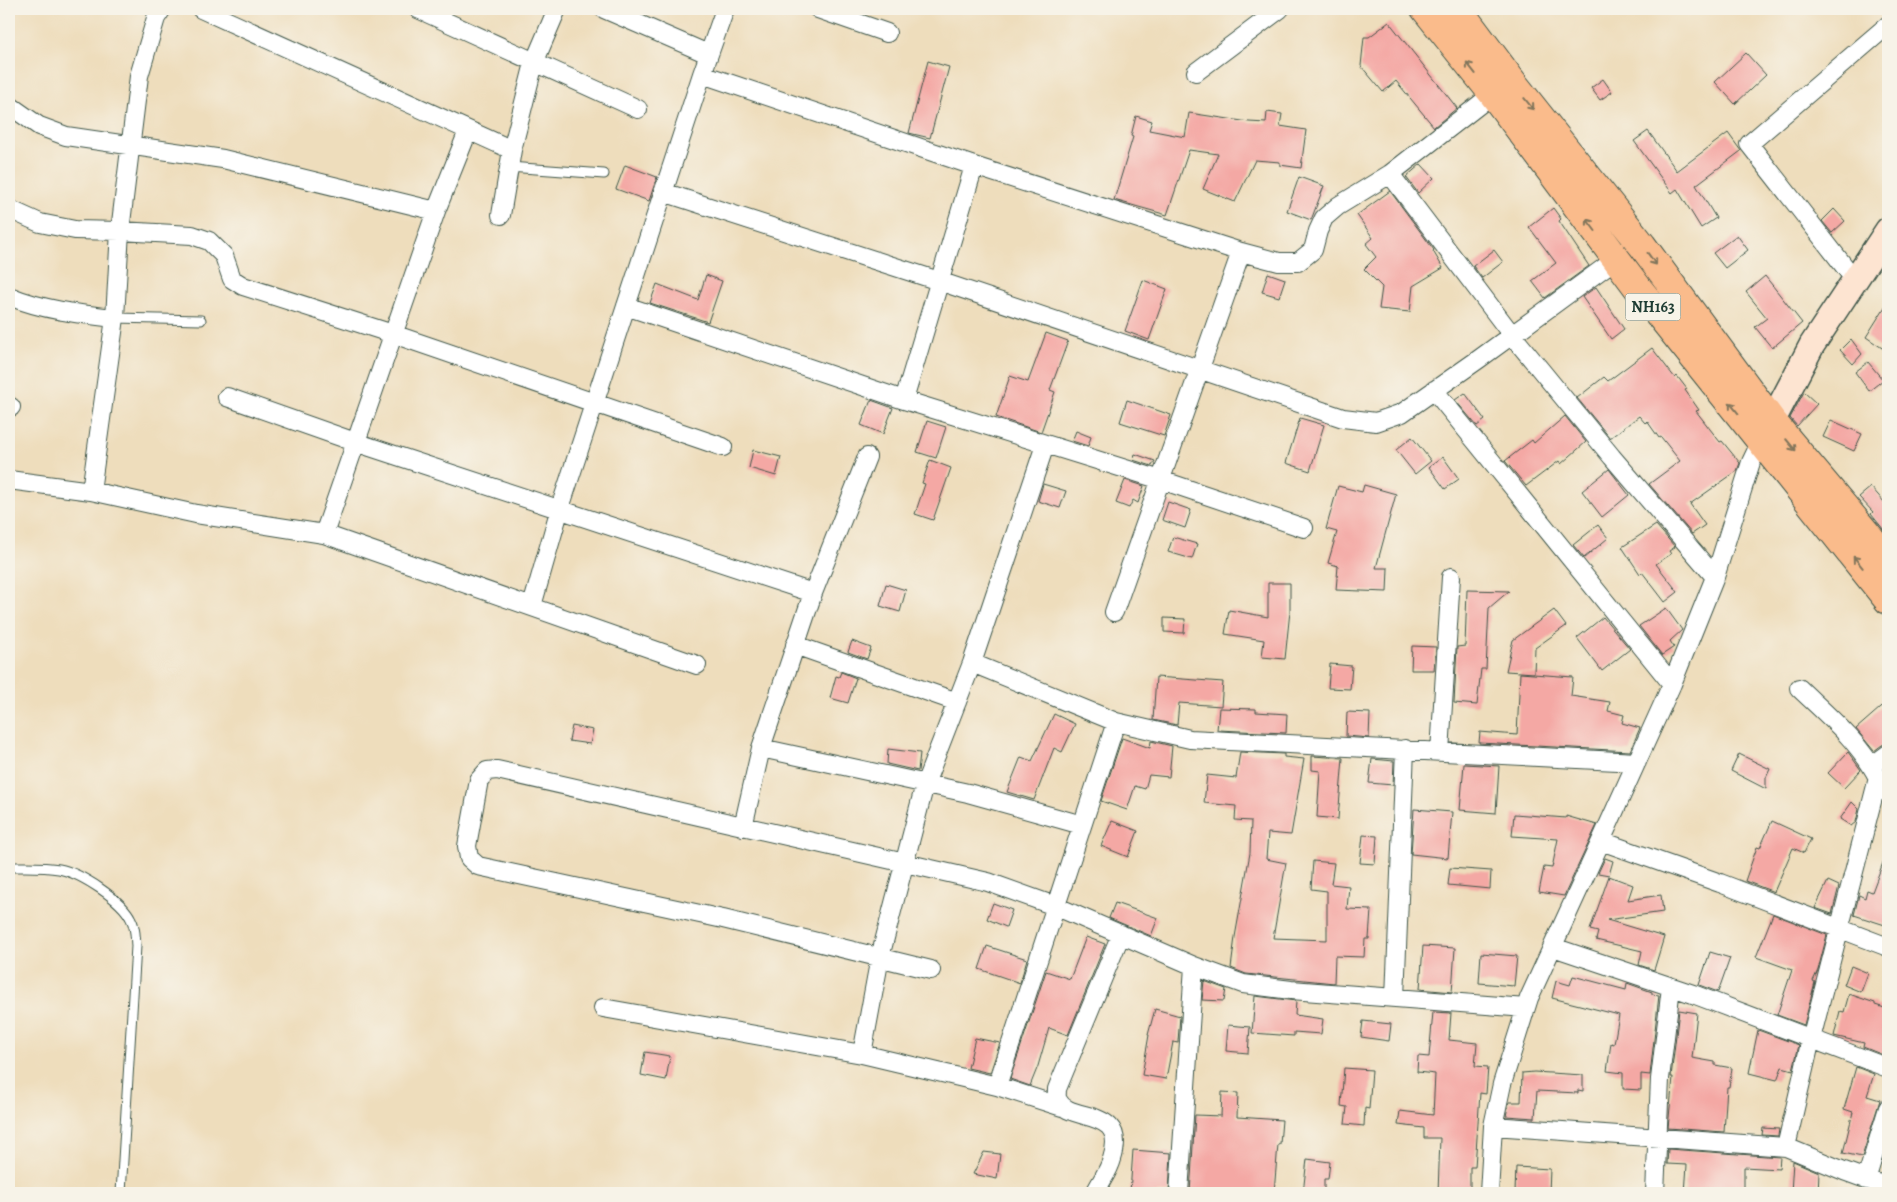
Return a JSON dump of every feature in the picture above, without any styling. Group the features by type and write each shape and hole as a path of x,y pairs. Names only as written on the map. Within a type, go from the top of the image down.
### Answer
{"highway":[{"name":"NH163","path":"1425,9 1616,258 1766,431 1887,554"},
{"name":"NH163","path":"1458,9 1514,84 1642,245 1766,431 1888,600"}],"street":[{"path":"91,491 115,318 120,231 138,76 156,18 162,9"},
{"path":"201,9 468,131 510,159"},
{"path":"418,9 638,109"},
{"path":"501,216 510,159 534,63 557,9"},
{"path":"604,9 708,54"},
{"path":"532,606 560,508 708,54 725,9"},
{"path":"818,9 887,33"},
{"path":"1196,72 1280,9"},
{"path":"1855,280 1748,144 1888,25"},
{"path":"702,74 974,166 1241,252 1279,262 1298,262 1313,250 1324,218 1338,206 1367,190 1390,174 1492,94"},
{"path":"9,105 39,126 66,136 223,159 436,211"},
{"path":"324,534 436,211 468,131"},
{"path":"904,400 974,166"},
{"path":"1390,174 1512,335 1612,457 1714,576"},
{"path":"663,192 939,281 1343,418 1376,422 1402,414 1616,258"},
{"path":"9,209 40,224 75,230 192,235 209,241 224,256 232,279 243,286 393,334 723,447"},
{"path":"1489,1193 1493,1126 1502,1084 1526,1008 1672,684 1714,576 1751,462 1812,345 1888,230"},
{"path":"1114,612 1241,252"},
{"path":"9,296 33,306 62,312 115,318"},
{"path":"626,306 904,400 1161,480 1304,528"},
{"path":"1434,390 1672,684"},
{"path":"227,396 355,442 560,508 812,593"},
{"path":"862,1054 880,957 925,784 972,663 1045,445"},
{"path":"743,826 761,748 812,593 867,457"},
{"path":"9,480 91,491 196,514 324,534 697,665"},
{"path":"1440,752 1451,576"},
{"path":"795,645 957,702"},
{"path":"972,663 1116,722 1190,739 1638,762"},
{"path":"1799,688 1835,722 1875,772 1888,794"},
{"path":"997,1086 1116,722"},
{"path":"761,748 968,793 1082,825"},
{"path":"1395,998 1405,749"},
{"path":"1786,1147 1811,1039 1840,928 1875,772 1888,754"},
{"path":"931,970 723,919 478,866 469,858 467,846 479,780 487,771 497,770 988,882 1055,906 1194,966 1242,984 1290,990 1526,1008"},
{"path":"1602,842 1888,947"},
{"path":"1062,1107 1057,1100 1057,1089 1120,934"},
{"path":"1553,947 1671,987 1888,1068"},
{"path":"1179,1193 1194,966"},
{"path":"1655,1193 1660,1079 1671,987"},
{"path":"603,1008 862,1054 997,1086 1100,1120 1109,1127 1116,1141 1112,1160 1095,1193"},
{"path":"1866,1180 1888,1108"},
{"path":"1493,1126 1786,1147 1888,1188"}],"lane":[{"path":"510,159 604,174"},
{"path":"115,318 201,320"},
{"path":"9,867 61,869 78,875 120,904 135,928 136,946 121,1193"}],"building":[{"path":"1389,22 1457,108 1434,127 1396,81 1383,92 1361,66 1364,37 1369,37"},
{"path":"1746,53 1766,75 1735,104 1715,82"},
{"path":"928,61 949,67 930,138 909,133"},
{"path":"1603,79 1612,92 1600,100 1591,88"},
{"path":"1267,112 1282,114 1280,126 1306,130 1301,168 1280,165 1280,162 1255,160 1235,202 1203,189 1218,154 1189,150 1167,215 1114,200 1133,137 1131,136 1136,116 1152,121 1149,130 1185,137 1189,113 1266,123"},
{"path":"1648,131 1677,171 1728,133 1741,151 1696,185 1716,218 1701,228 1677,189 1672,193 1634,141"},
{"path":"1421,164 1434,178 1418,193 1406,177"},
{"path":"625,165 657,177 649,201 616,189"},
{"path":"1299,177 1324,186 1311,220 1287,211"},
{"path":"1390,191 1434,250 1443,268 1413,286 1410,312 1379,309 1382,287 1364,269 1376,257 1366,244 1373,238 1357,215"},
{"path":"1553,208 1561,219 1559,221 1589,266 1545,298 1532,281 1556,263 1529,227"},
{"path":"1834,209 1845,221 1832,233 1822,221"},
{"path":"1737,235 1748,250 1725,268 1713,253"},
{"path":"1494,250 1503,262 1482,278 1473,266"},
{"path":"1268,273 1285,279 1279,297 1262,292"},
{"path":"706,275 722,281 708,322 650,303 657,284 698,300"},
{"path":"1765,276 1802,323 1772,348 1755,327 1767,318 1746,292"},
{"path":"1143,280 1167,289 1149,340 1125,331"},
{"path":"1596,287 1624,329 1611,339 1582,297"},
{"path":"1888,302 1888,352 1866,337"},
{"path":"1046,333 1068,341 1050,390 1055,392 1041,432 996,417 1010,376 1028,382"},
{"path":"1851,339 1862,354 1853,364 1840,350"},
{"path":"1652,348 1675,378 1677,376 1687,389 1685,390 1699,410 1696,411 1720,442 1722,441 1740,463 1737,471 1690,504 1705,525 1692,534 1649,484 1680,461 1661,437 1659,438 1647,421 1645,423 1639,416 1610,438 1577,398 1604,377 1608,381"},
{"path":"1868,362 1883,380 1869,391 1855,372"},
{"path":"1804,392 1817,404 1797,426 1790,418"},
{"path":"1465,393 1485,420 1477,426 1455,400"},
{"path":"871,400 893,408 883,434 861,425"},
{"path":"1127,400 1171,415 1164,436 1120,422"},
{"path":"1565,416 1586,442 1561,464 1559,461 1526,486 1505,461 1532,440 1534,443"},
{"path":"1300,418 1324,425 1310,471 1286,463"},
{"path":"1831,420 1862,434 1854,451 1823,437"},
{"path":"927,421 946,427 936,458 917,452"},
{"path":"1076,431 1091,437 1088,446 1072,441"},
{"path":"1412,437 1431,461 1415,474 1396,450"},
{"path":"753,450 781,457 776,476 749,468"},
{"path":"1135,454 1155,461 1152,466 1133,460"},
{"path":"1443,457 1459,479 1445,489 1429,467"},
{"path":"930,460 951,468 933,520 915,514 925,484 922,483"},
{"path":"1609,469 1629,495 1602,517 1582,491"},
{"path":"1125,480 1144,486 1138,503 1133,500 1129,508 1116,503"},
{"path":"1043,484 1066,491 1060,508 1038,501"},
{"path":"1364,485 1396,494 1376,568 1388,568 1387,592 1336,590 1338,566 1328,563 1337,532 1326,529 1338,486 1362,492"},
{"path":"1871,487 1885,503 1888,500 1888,535 1871,514 1873,512 1859,497"},
{"path":"1168,502 1191,510 1185,528 1162,520"},
{"path":"1598,525 1608,538 1584,558 1573,545"},
{"path":"1656,525 1675,547 1669,551 1671,554 1656,564 1678,592 1665,602 1642,572 1640,574 1622,547"},
{"path":"1173,537 1197,544 1192,559 1168,552"},
{"path":"1268,583 1290,583 1290,611 1285,659 1262,657 1264,640 1225,634 1229,610 1268,617"},
{"path":"886,584 906,590 900,612 880,606"},
{"path":"1467,590 1509,591 1489,608 1486,669 1481,669 1477,705 1454,703 1457,647 1465,646"},
{"path":"1666,608 1682,630 1670,641 1674,647 1662,655 1639,626"},
{"path":"1554,610 1566,626 1535,648 1534,673 1506,671 1513,640"},
{"path":"1603,617 1630,649 1602,671 1577,638"},
{"path":"1164,618 1185,619 1184,633 1164,632"},
{"path":"852,641 871,648 867,659 848,652"},
{"path":"1412,646 1436,647 1434,670 1411,670"},
{"path":"1330,664 1352,666 1350,689 1328,688"},
{"path":"841,672 856,678 848,703 830,698 836,676 839,677"},
{"path":"1520,673 1573,677 1571,696 1610,702 1608,711 1624,715 1622,723 1640,728 1630,751 1479,743 1480,732 1517,735"},
{"path":"1156,677 1223,682 1221,706 1179,703 1177,725 1153,720"},
{"path":"1888,701 1888,744 1882,745 1874,751 1856,729"},
{"path":"1219,708 1256,709 1256,712 1287,714 1286,733 1217,730"},
{"path":"1347,712 1370,713 1369,738 1346,736"},
{"path":"1054,714 1075,724 1062,752 1054,748 1034,800 1007,792 1021,757 1032,761"},
{"path":"572,726 593,730 590,744 569,741"},
{"path":"1122,738 1150,748 1151,741 1172,746 1169,777 1149,775 1145,789 1135,786 1127,810 1101,801"},
{"path":"888,749 920,753 918,771 887,764"},
{"path":"1240,752 1284,754 1284,757 1304,759 1291,835 1268,833 1266,859 1286,863 1273,938 1327,940 1327,891 1311,889 1313,861 1334,863 1331,884 1349,886 1347,909 1371,910 1369,939 1365,939 1364,957 1335,956 1334,983 1246,974 1231,968 1250,853 1251,821 1235,820 1236,806 1204,803 1207,775 1236,778"},
{"path":"1848,752 1861,770 1844,788 1828,773"},
{"path":"1739,754 1770,769 1766,778 1766,789 1731,771"},
{"path":"1312,756 1343,758 1338,819 1317,817 1320,771 1312,770"},
{"path":"1372,759 1394,761 1393,785 1369,783"},
{"path":"1464,764 1499,766 1496,813 1460,810"},
{"path":"1852,802 1859,809 1856,822 1851,826 1840,819"},
{"path":"1414,809 1452,812 1448,858 1411,854"},
{"path":"1514,814 1566,818 1566,816 1597,825 1564,896 1539,892 1544,867 1552,868 1558,839 1512,836"},
{"path":"1112,821 1138,831 1128,857 1101,846"},
{"path":"1772,821 1811,839 1804,853 1793,848 1774,892 1745,881 1757,847 1760,848"},
{"path":"1363,835 1377,836 1375,864 1360,863"},
{"path":"1887,852 1888,926 1854,915 1859,895 1865,898 1867,890 1872,892"},
{"path":"1605,858 1613,861 1609,875 1598,873"},
{"path":"1450,868 1491,871 1490,889 1448,885"},
{"path":"1609,876 1633,885 1628,900 1661,895 1663,912 1607,920 1664,937 1654,970 1639,965 1642,951 1596,940 1598,932 1590,930"},
{"path":"1828,881 1839,886 1832,914 1815,908"},
{"path":"993,903 1012,910 1006,927 987,919"},
{"path":"1115,903 1158,918 1151,936 1109,918"},
{"path":"1773,914 1827,935 1818,970 1813,981 1815,982 1804,1025 1777,1015 1792,970 1756,957"},
{"path":"1086,937 1105,944 1068,1035 1049,1028 1030,1086 1010,1079 1046,971 1070,979"},
{"path":"987,946 1027,959 1020,983 979,969"},
{"path":"1423,946 1455,948 1452,992 1420,989"},
{"path":"1710,952 1730,958 1718,992 1699,985"},
{"path":"1481,953 1517,956 1514,986 1479,983"},
{"path":"1851,966 1868,973 1861,992 1844,985"},
{"path":"1573,976 1626,990 1627,983 1652,992 1652,994 1659,995 1650,1075 1641,1074 1641,1090 1623,1089 1623,1073 1607,1071 1611,1043 1614,1044 1619,1015 1552,998 1556,981 1570,985"},
{"path":"1204,981 1226,989 1224,1001 1202,1000"},
{"path":"1849,994 1888,1009 1888,1057 1863,1047 1864,1043 1834,1036 1840,1011 1844,1012"},
{"path":"1255,996 1296,1001 1295,1015 1323,1019 1321,1034 1294,1032 1294,1036 1252,1033"},
{"path":"1155,1009 1180,1016 1178,1043 1173,1042 1166,1079 1142,1075 1148,1035"},
{"path":"1679,1010 1697,1013 1692,1058 1715,1062 1715,1065 1732,1068 1729,1087 1727,1087 1724,1132 1668,1128 1673,1077 1671,1077"},
{"path":"1433,1012 1451,1013 1449,1040 1477,1043 1475,1066 1488,1067 1486,1094 1480,1093 1475,1167 1470,1167 1470,1190 1458,1190 1458,1193 1438,1193 1440,1138 1424,1138 1424,1128 1398,1125 1400,1111 1433,1115 1435,1074 1417,1072 1418,1056 1429,1057"},
{"path":"1363,1021 1391,1024 1389,1041 1361,1037"},
{"path":"1228,1025 1250,1027 1248,1053 1226,1051"},
{"path":"1758,1030 1799,1045 1793,1070 1782,1067 1777,1080 1749,1073"},
{"path":"975,1038 1000,1043 990,1073 968,1068"},
{"path":"645,1052 670,1056 666,1080 641,1075"},
{"path":"1856,1067 1874,1074 1867,1096 1880,1100 1862,1157 1843,1153 1853,1112 1844,1109"},
{"path":"1344,1068 1372,1070 1369,1109 1365,1108 1364,1126 1345,1124 1347,1107 1341,1106"},
{"path":"1522,1073 1583,1075 1583,1091 1578,1090 1578,1093 1537,1091 1535,1118 1506,1116 1509,1102 1521,1102"},
{"path":"1222,1092 1238,1093 1237,1117 1282,1120 1274,1193 1190,1193 1195,1115 1221,1116"},
{"path":"1763,1128 1779,1129 1778,1136 1762,1135"},
{"path":"1888,1144 1888,1164 1882,1162"},
{"path":"1668,1149 1780,1157 1779,1169 1744,1167 1744,1193 1685,1193 1687,1165 1667,1164"},
{"path":"1133,1150 1171,1153 1169,1193 1130,1193"},
{"path":"984,1152 1000,1154 997,1179 973,1174"},
{"path":"1307,1159 1330,1162 1328,1179 1324,1179 1324,1193 1303,1193"},
{"path":"1793,1161 1819,1172 1818,1193 1791,1193"},
{"path":"1516,1167 1550,1169 1549,1193 1515,1192"}]}
